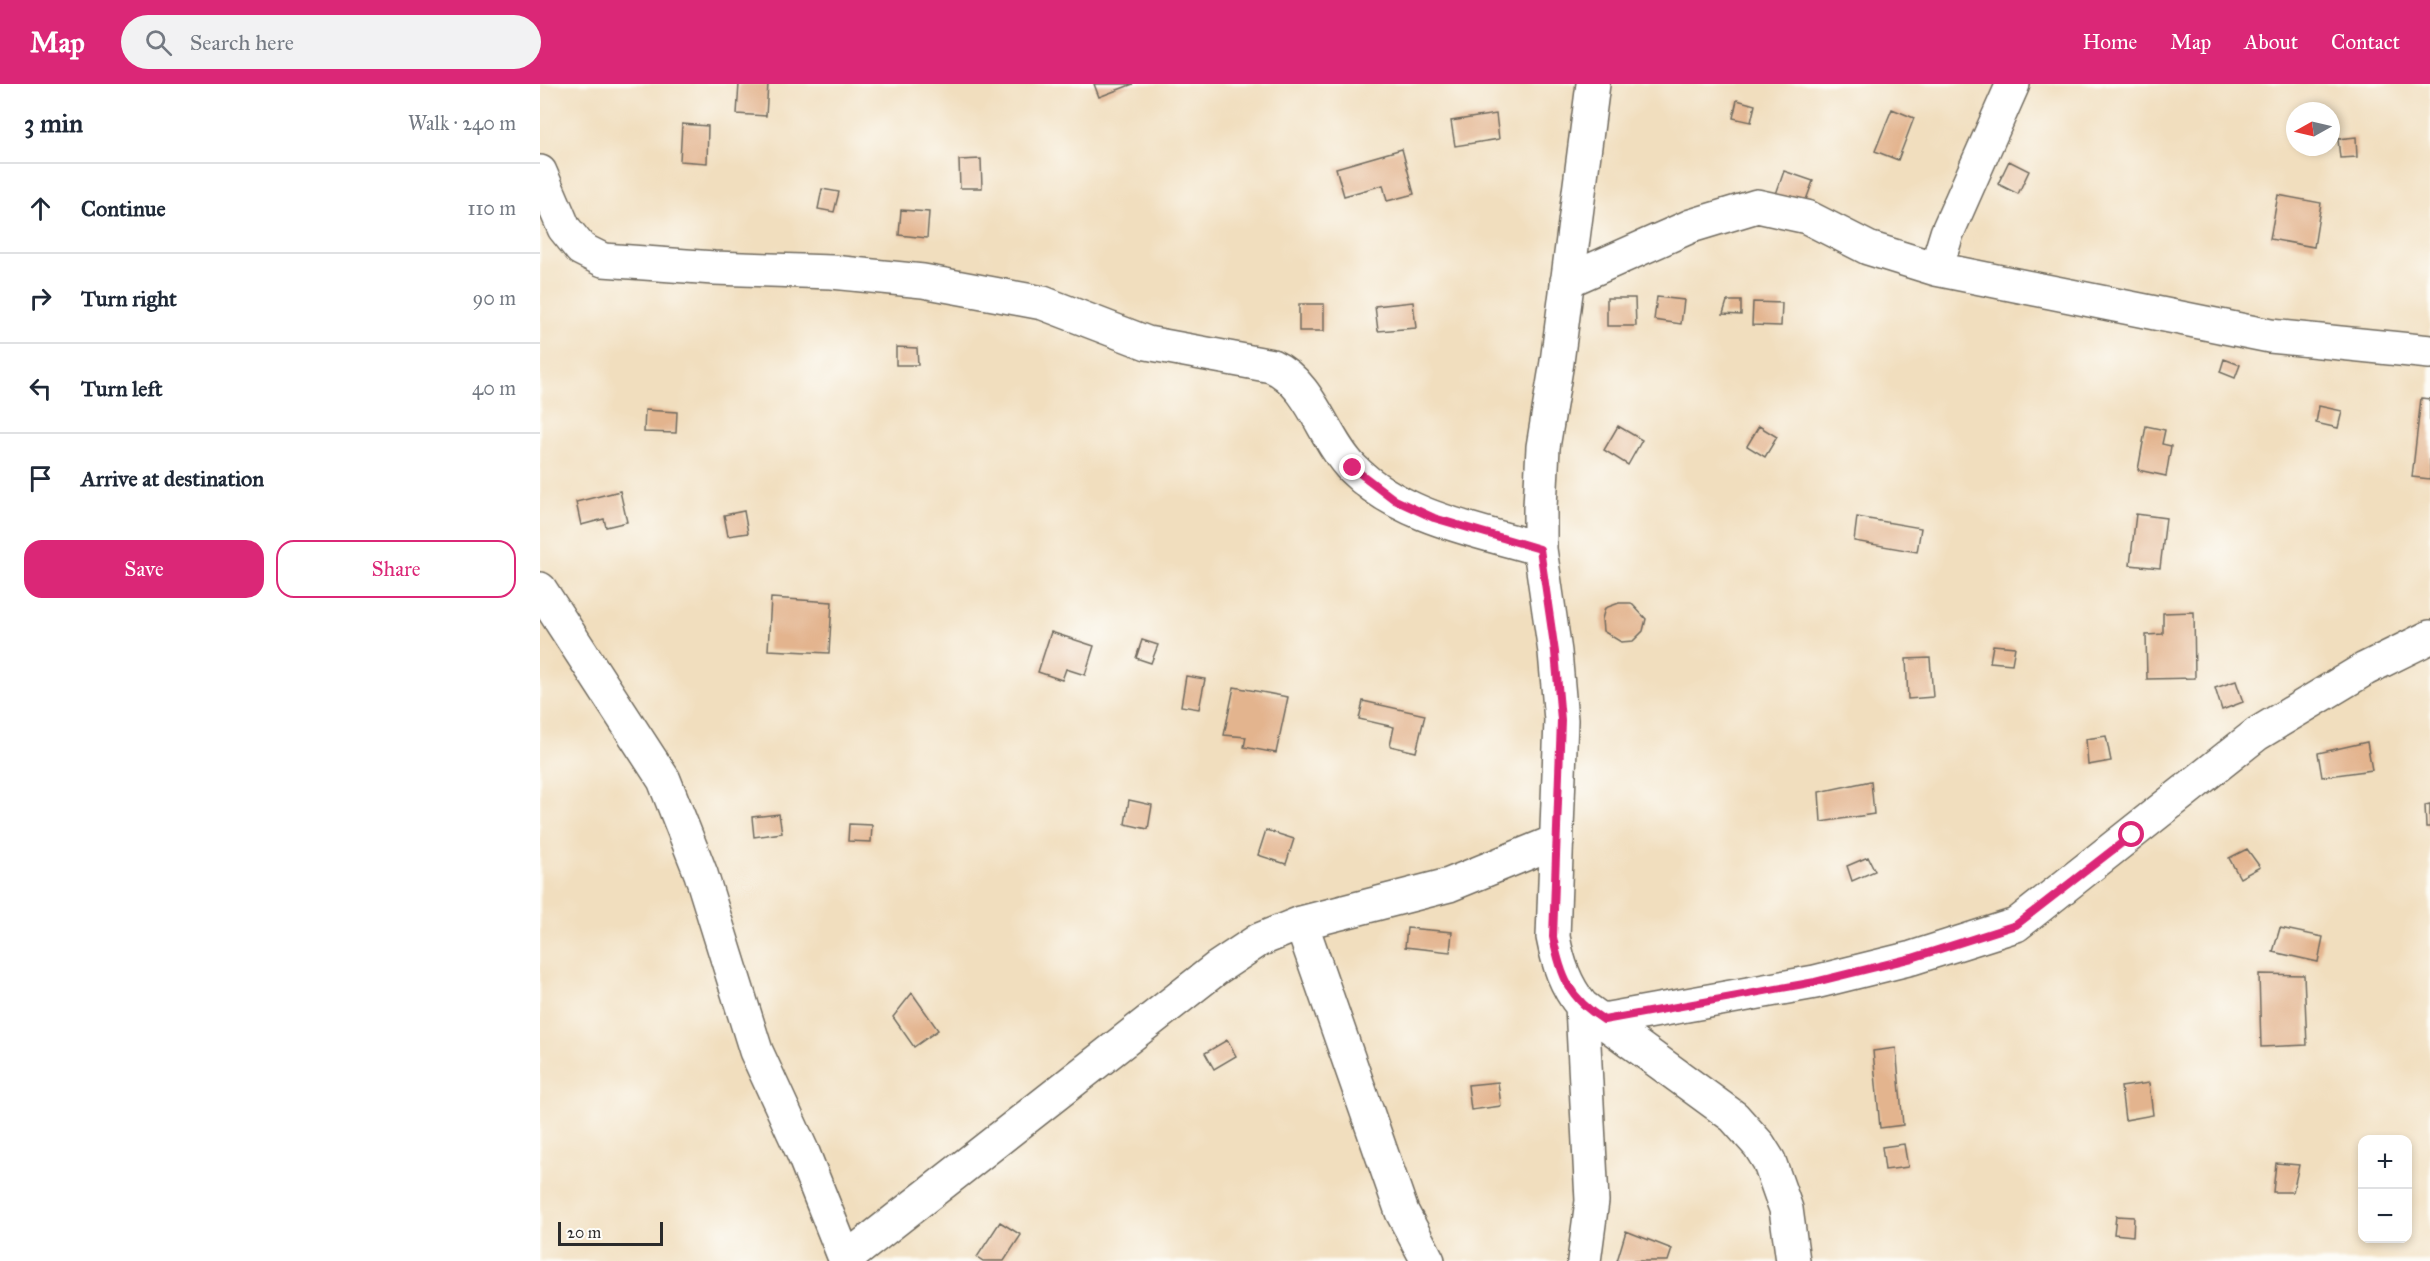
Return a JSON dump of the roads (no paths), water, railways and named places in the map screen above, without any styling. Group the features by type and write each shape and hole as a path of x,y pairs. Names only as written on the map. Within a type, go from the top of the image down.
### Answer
{"street":[{"path":"1593,84 1543,447 1540,549 1555,652 1561,720 1553,937 1558,961 1569,990 1592,1013 1734,1117 1759,1144 1769,1161 1786,1209 1793,1261"},
{"path":"1936,270 1947,234 2013,84"},
{"path":"540,172 564,228 581,249 603,260 714,268 832,272 923,281 1042,303 1147,343 1272,366 1286,375 1302,392 1353,468 1395,500 1434,518 1540,549"},
{"path":"1567,281 1691,226 1757,206 1782,209 1808,216 1868,248 1936,270 2270,336 2430,352"},
{"path":"540,589 663,780 701,874 756,1051 803,1154 846,1260 1217,968 1259,940 1301,922 1449,885 1557,841"},
{"path":"1592,1013 1815,982 1912,958 2016,925 2257,734 2365,669 2430,637"},
{"path":"1301,922 1402,1212 1428,1261"},
{"path":"1584,1261 1592,1201 1592,1013"}]}
